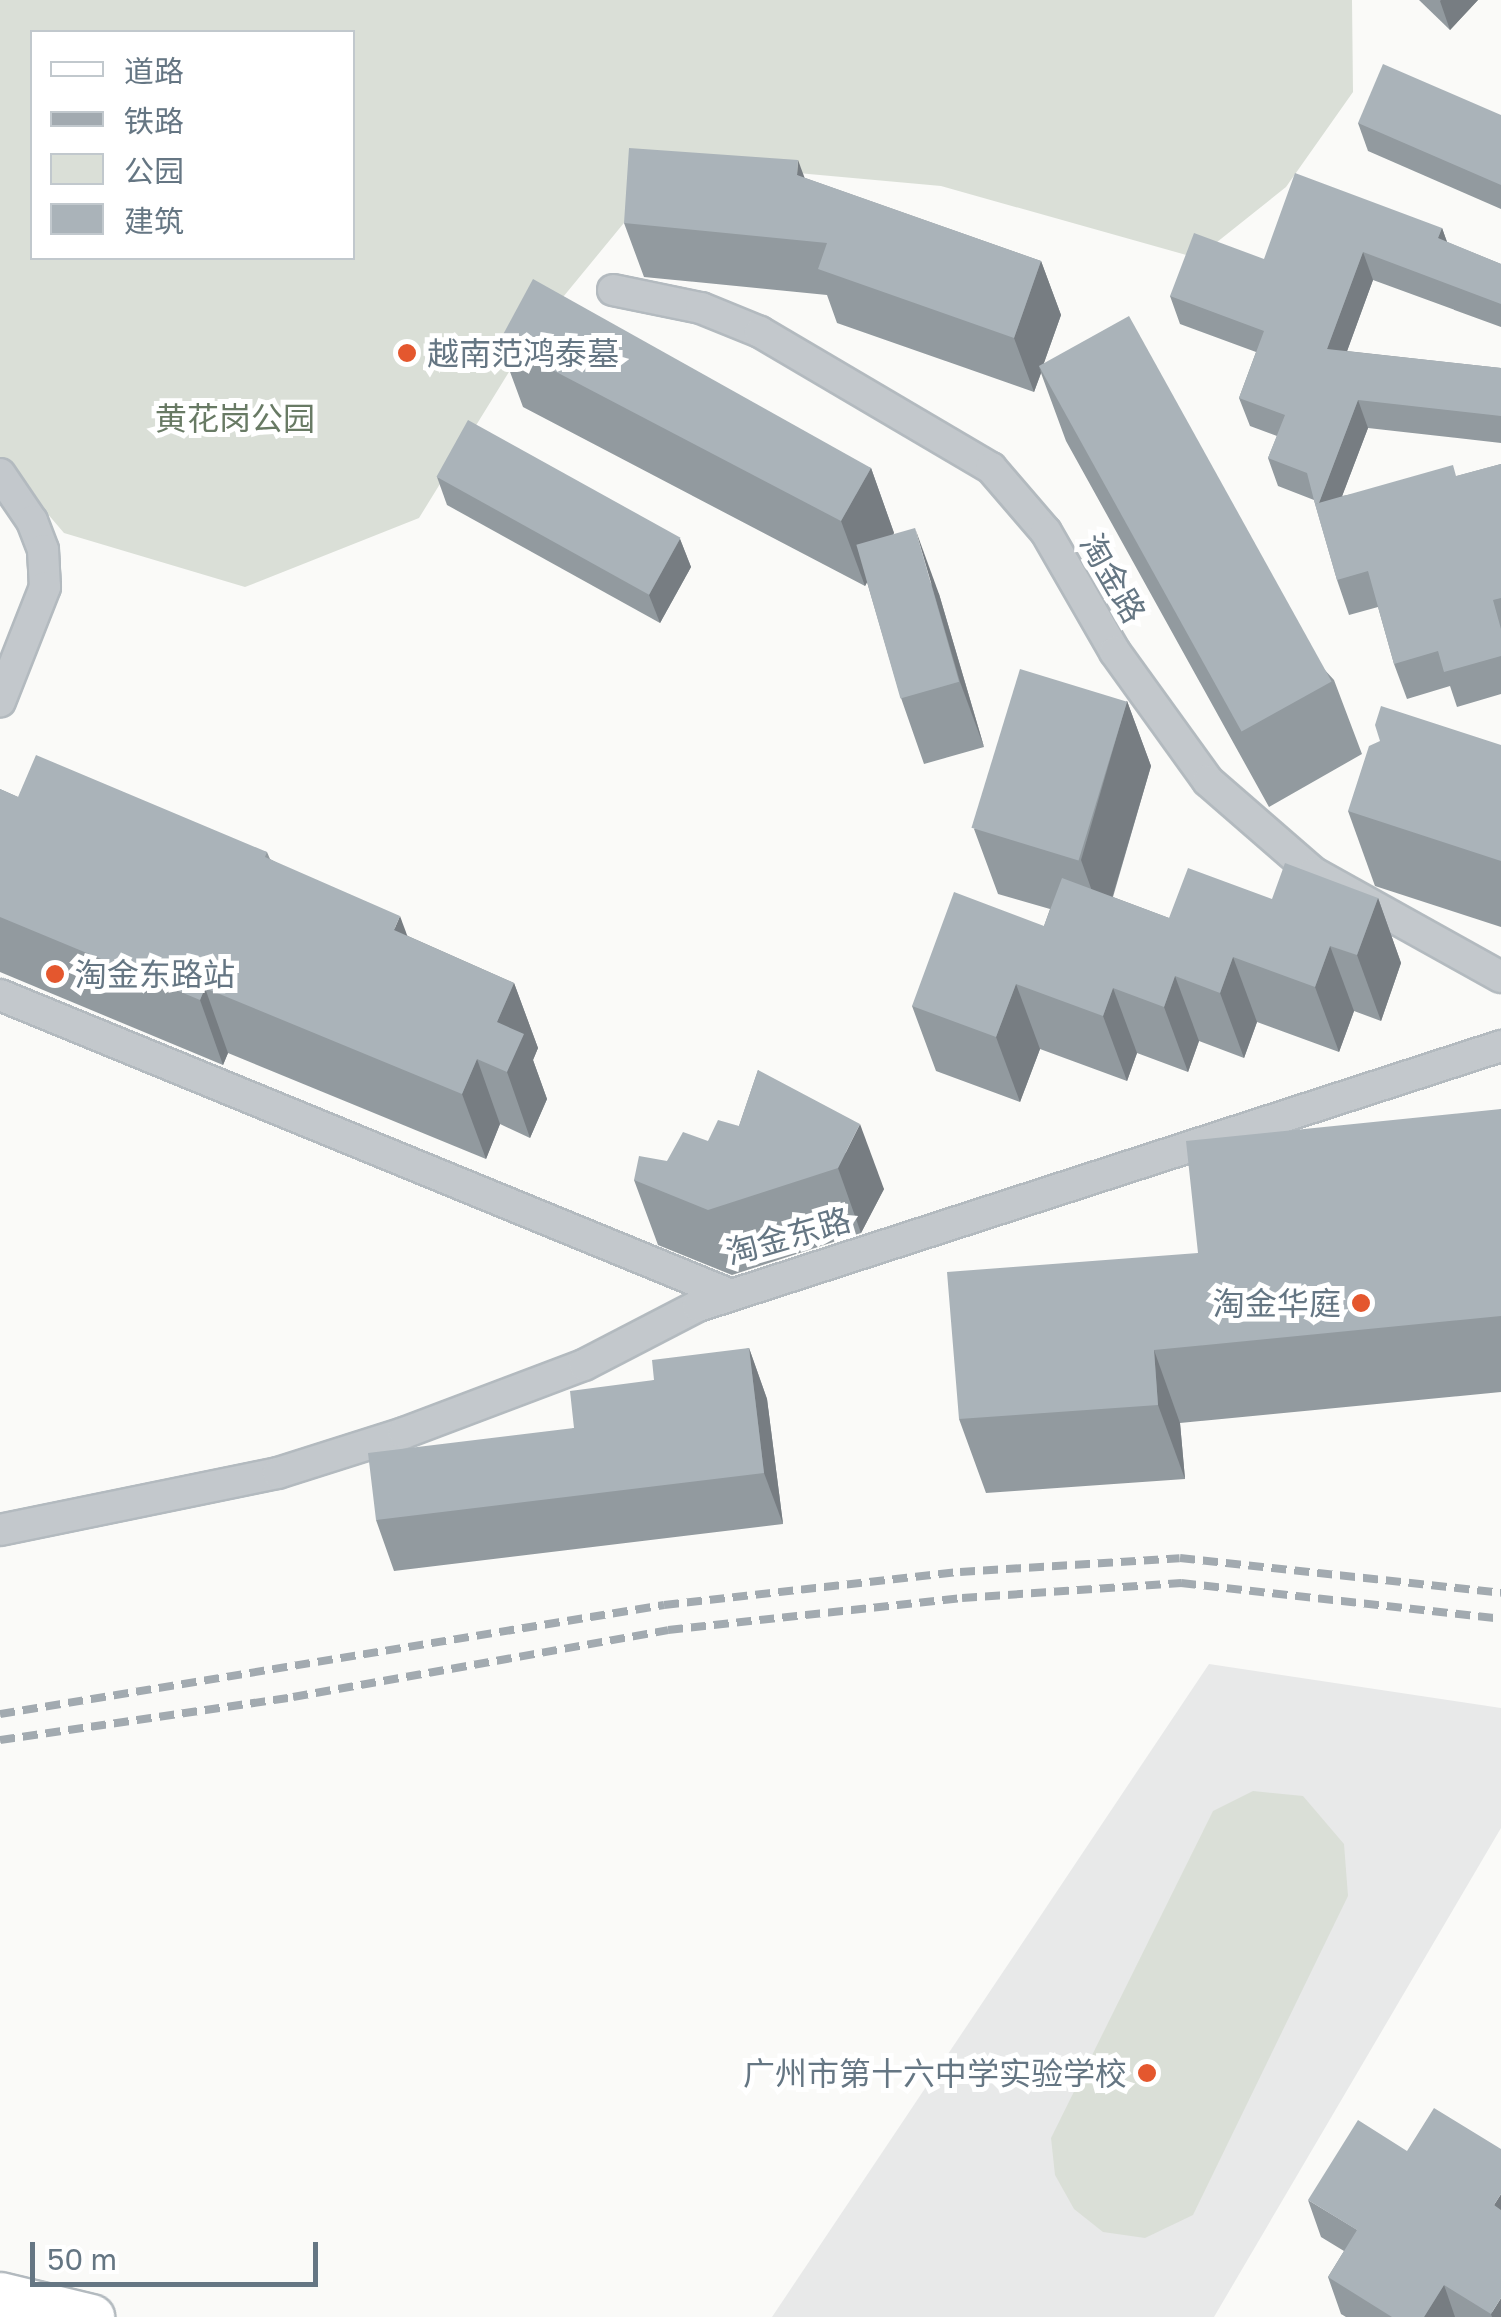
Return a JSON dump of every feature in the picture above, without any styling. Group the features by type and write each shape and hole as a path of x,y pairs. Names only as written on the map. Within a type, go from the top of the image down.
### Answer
{"main road":[{"path":"0,2295 91,2317"}],"street":[{"name":"淘金路","path":"613,290 701,308 760,332 991,468 1046,532 1115,652 1208,781 1314,873 1501,977"},
{"path":"0,474 32,521 43,550 44,588 0,702"},
{"name":"淘金东路","path":"0,995 730,1295 1501,1046"},
{"path":"0,1530 278,1473 404,1433 584,1365 730,1295"}],"shaded area":[{"name":"广州市第十六中学实验学校","path":"1209,1664 1501,1708 1501,1828 1214,2317 772,2317"}],"green space":[{"name":"黄花岗公园","path":"0,0 1352,0 1353,92 1286,187 1197,258 941,186 700,164 628,218 531,336 419,518 245,587 64,533 0,458"},
{"path":"1253,1791 1303,1796 1344,1844 1348,1896 1193,2215 1145,2238 1103,2232 1074,2209 1055,2175 1051,2138 1213,1811"}],"building":[{"path":"1383,64 1501,115 1501,185 1358,123"},
{"path":"629,148 798,160 797,175 1041,261 1014,338 818,269 827,243 624,223"},
{"path":"1295,173 1442,228 1438,238 1501,264 1501,304 1363,252 1327,349 1501,368 1501,416 1358,400 1319,503 1315,504 1307,473 1268,458 1285,415 1239,398 1264,331 1170,296 1194,233 1264,259"},
{"path":"533,279 871,468 841,521 499,342"},
{"path":"1129,316 1332,682 1242,732 1039,366"},
{"path":"468,420 681,538 649,595 436,477"},
{"path":"1501,464 1501,598 1493,600 1501,629 1501,656 1444,672 1438,651 1394,664 1368,571 1337,580 1315,504 1453,465 1456,476"},
{"path":"915,528 959,682 900,699 856,545"},
{"path":"1020,669 1127,702 1079,860 971,828"},
{"path":"1381,706 1501,745 1501,861 1348,811 1369,746 1380,741 1375,725"},
{"path":"36,755 267,852 265,857 400,916 394,930 514,983 497,1022 524,1034 507,1072 477,1059 462,1094 205,988 200,1000 0,917 0,789 18,797"},
{"path":"1285,863 1378,898 1357,955 1330,946 1315,987 1233,957 1220,993 1175,976 1164,1007 1113,988 1103,1016 1016,984 996,1037 912,1006 954,892 1044,926 1062,878 1169,918 1188,868 1272,899"},
{"path":"758,1070 860,1124 838,1168 708,1210 634,1180 639,1156 667,1161 683,1132 708,1141 718,1120 739,1126"},
{"path":"1501,1109 1501,1316 1154,1350 1158,1405 959,1419 947,1272 1198,1253 1186,1141"},
{"path":"749,1348 764,1473 376,1520 368,1453 574,1428 570,1391 654,1380 652,1360"},
{"path":"1434,2108 1501,2149 1501,2194 1494,2205 1501,2210 1501,2298 1491,2314 1444,2285 1424,2317 1392,2317 1328,2277 1357,2230 1308,2200 1358,2120 1407,2151"}],"railway":[{"path":"0,1714 664,1605 960,1572 1180,1558 1501,1593"},
{"path":"0,1740 293,1697 668,1630 962,1598 1181,1583 1501,1619"}],"place":[{"name":"越南范鸿泰墓","path":"407,353"},
{"name":"淘金东路站","path":"55,974"},
{"name":"淘金华庭","path":"1361,1303"},
{"name":"广州市第十六中学实验学校","path":"1147,2073"}]}
